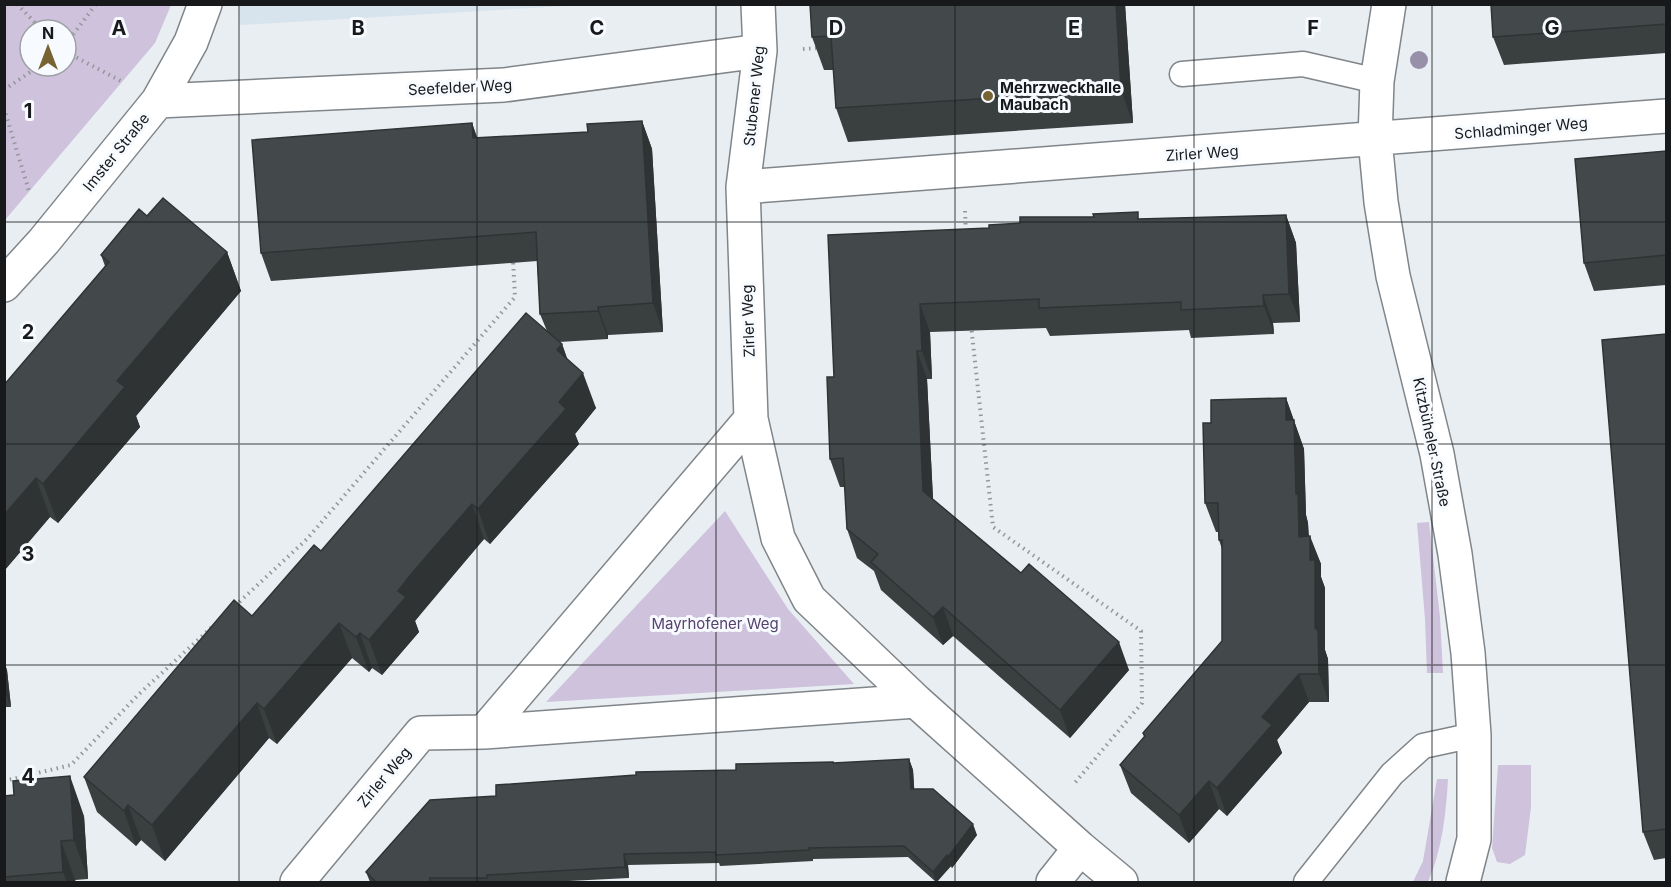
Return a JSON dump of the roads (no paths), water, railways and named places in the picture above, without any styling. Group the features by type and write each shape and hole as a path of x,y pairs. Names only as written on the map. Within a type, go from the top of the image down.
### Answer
{"street":[{"name":"Imster Straße","path":"4,285 44,241 158,101 191,42 205,4"},
{"name":"Stubener Weg","path":"743,187 760,51 758,4"},
{"name":"Kitzbüheler Straße","path":"1389,4 1377,81 1375,139 1380,202 1393,276 1437,454 1455,554 1468,653 1474,735 1474,839 1463,882"},
{"name":"Seefelder Weg","path":"158,101 284,88 502,74 760,51"},
{"name":"Schladminger Weg","path":"1375,139 1666,116"},
{"name":"Zirler Weg","path":"752,419 743,187 1375,139"},
{"path":"752,419 778,538 809,599 1045,818 1121,882"},
{"path":"484,732 752,419"},
{"path":"484,732 916,700"},
{"name":"Zirler Weg","path":"297,882 421,733 484,732"},
{"path":"1053,882 1080,848"}],"lane":[{"path":"1182,74 1303,64 1377,81"},
{"path":"1306,882 1392,774 1423,746 1474,735"}],"place":[{"name":"Mehrzweckhalle Maubach","path":"988,96"}],"park label":[{"name":"Mayrhofener Weg","path":"715,623"}]}
